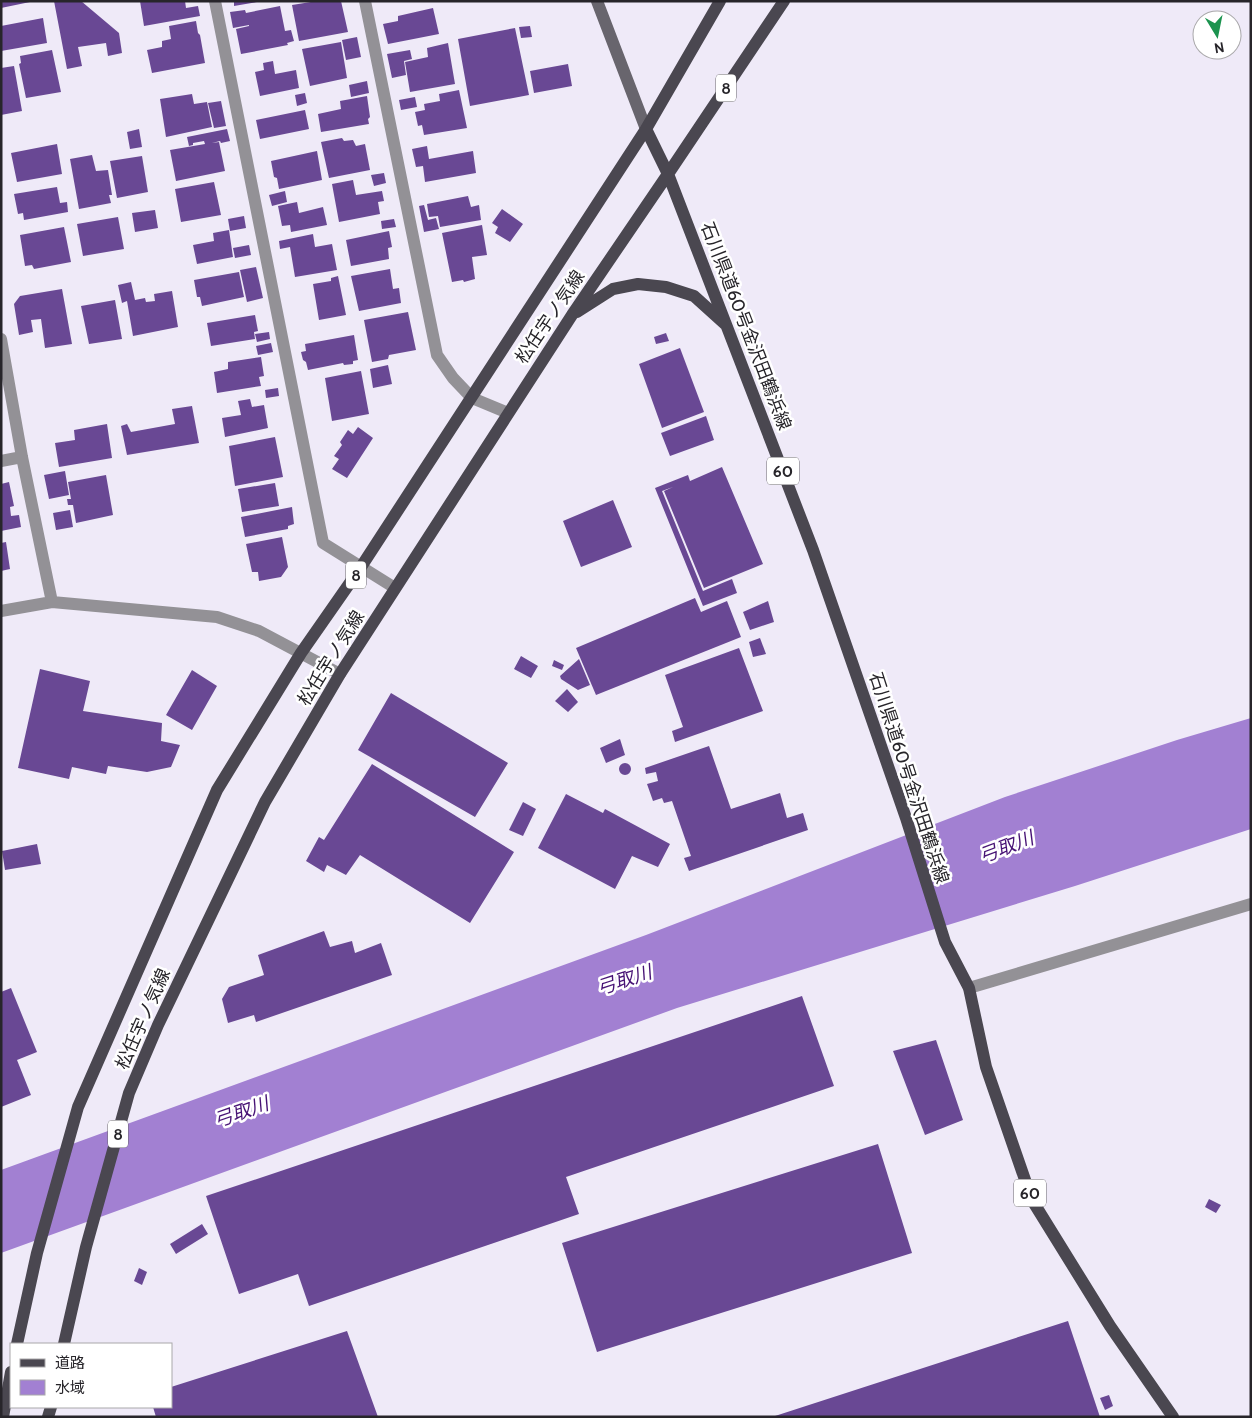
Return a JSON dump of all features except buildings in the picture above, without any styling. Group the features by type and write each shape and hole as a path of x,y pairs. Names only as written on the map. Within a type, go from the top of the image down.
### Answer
{"main road":[{"path":"597,1 646,129"},
{"name":"松任宇ノ気線","path":"17,1343 37,1253 78,1107 217,790 301,653 361,567 646,129 720,1"},
{"name":"松任宇ノ気線","path":"64,1343 86,1247 129,1092 158,1025 265,802 340,674 508,413 784,1"},
{"name":"石川県道60号金沢田鶴浜線","path":"646,129 668,174 813,550 906,818 945,942 969,988 986,1067 1032,1200 1110,1326 1173,1417"},
{"path":"572,315 613,289 638,284 666,286 694,296 727,325"},
{"path":"3,1417 10,1378"}],"street":[{"path":"215,1 323,543 395,588"},
{"path":"365,1 437,355 453,378 472,398 508,413"},
{"path":"1,339 22,457 52,602"},
{"path":"1,461 22,457"},
{"path":"1,611 52,602 217,617 259,630 340,674"},
{"path":"969,988 1251,904"}],"water":[{"name":"弓取川","path":"1251,718 1251,829 1075,886 677,1008 1,1253 1,1170 646,935 1005,797 1177,740"}]}
